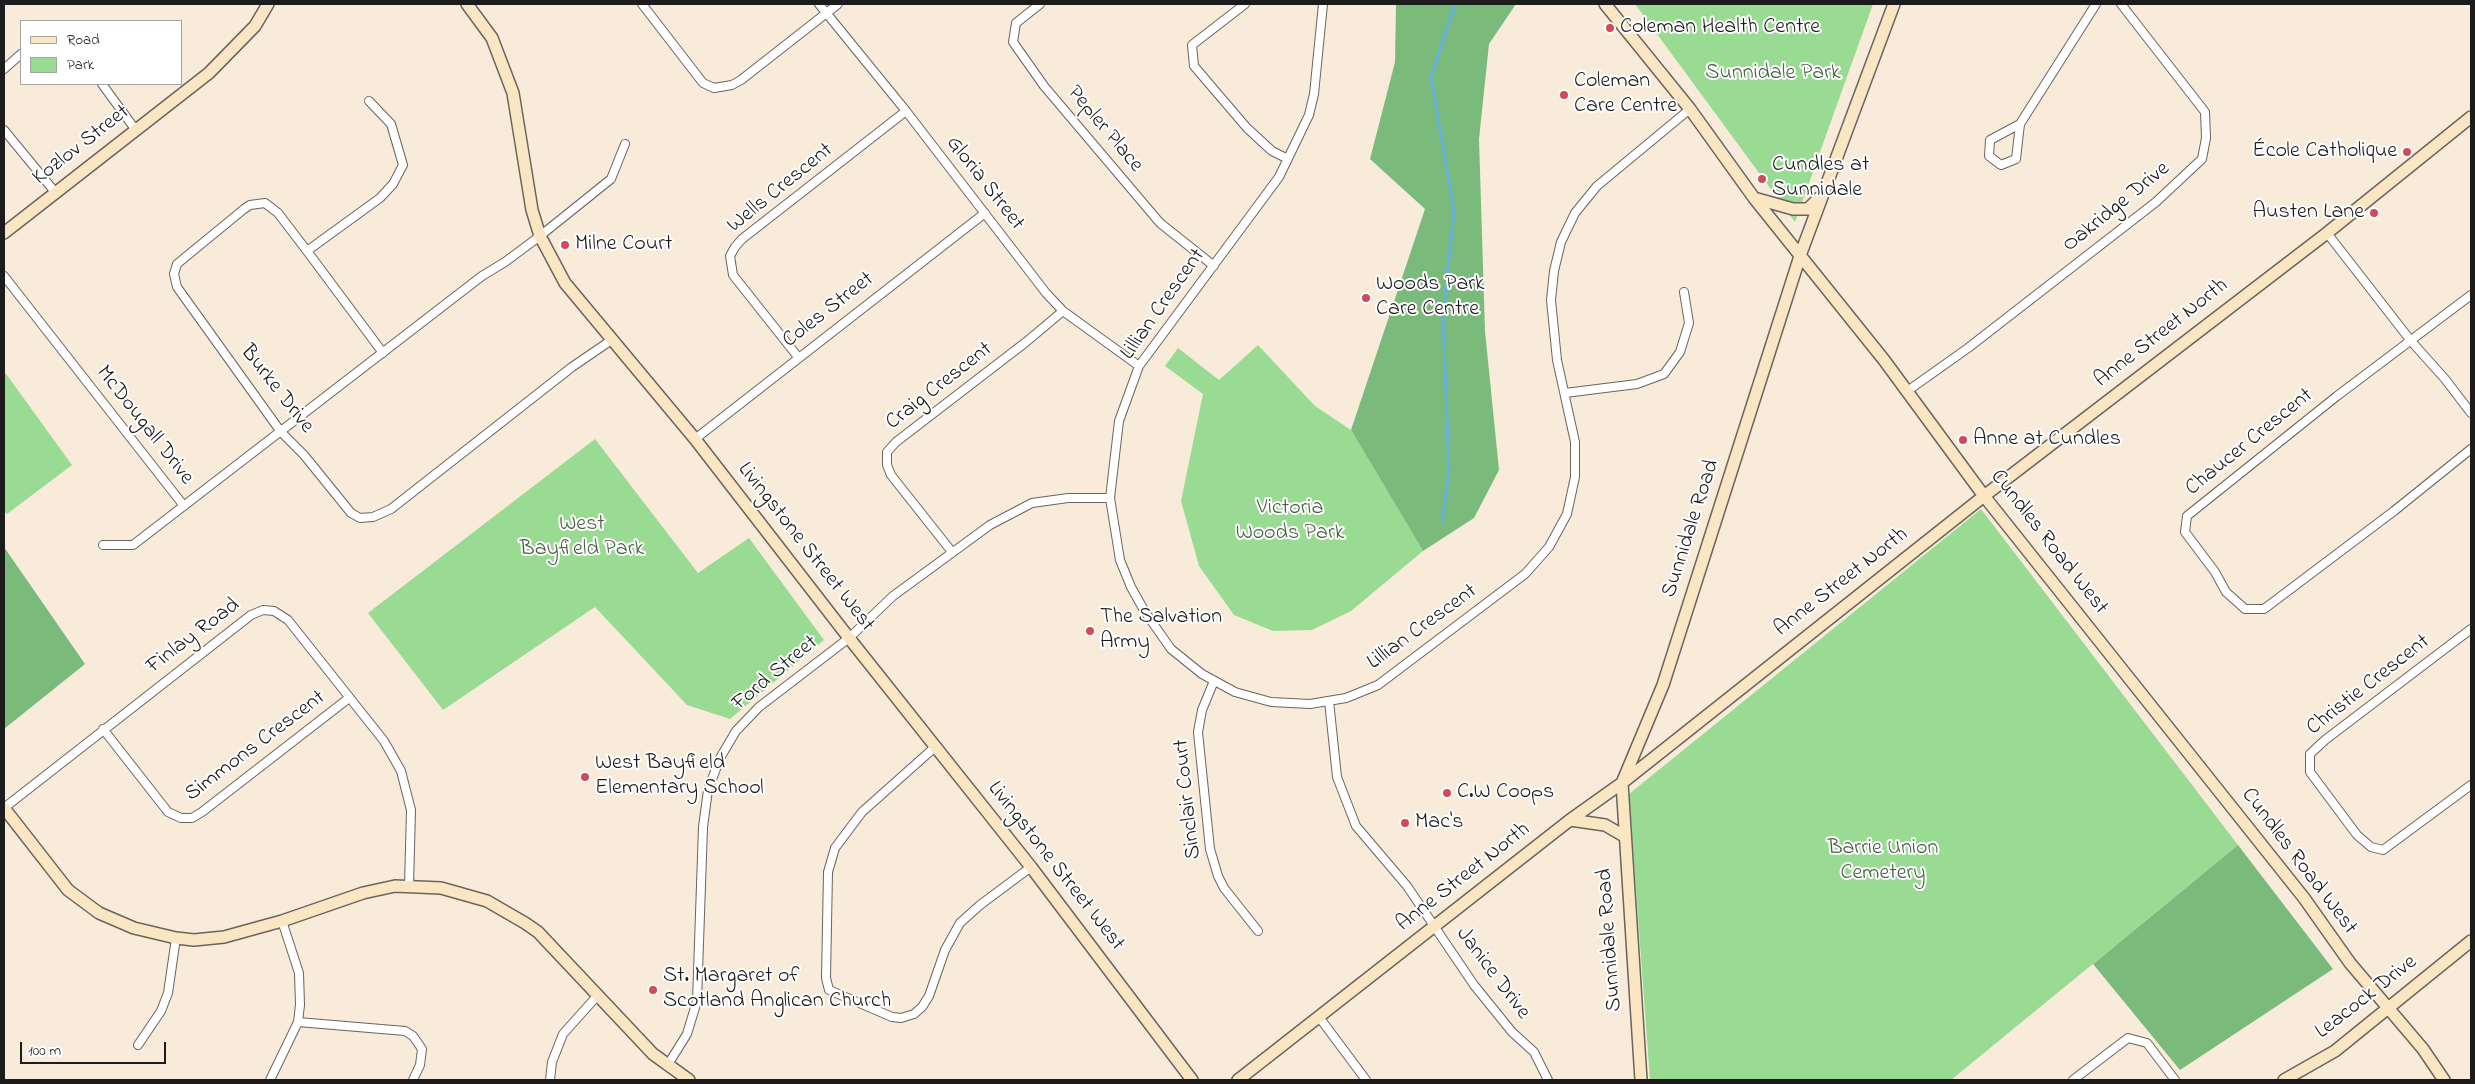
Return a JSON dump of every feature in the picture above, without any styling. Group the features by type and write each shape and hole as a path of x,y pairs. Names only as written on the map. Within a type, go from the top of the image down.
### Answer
{"street":[{"name":"Kozlov Street","path":"4,233 209,73 254,26 268,4"},
{"name":"Livingstone Street West","path":"467,4 492,38 513,93 528,192 540,236 566,283 695,439 848,638 1031,867 1192,1080"},
{"path":"642,4 703,83 714,88 732,85 741,80 838,4"},
{"name":"Gloria Street","path":"819,4 906,111 1028,270 1063,311 1139,366"},
{"name":"Pepler Place","path":"1040,4 1016,23 1013,42 1044,86 1160,223 1214,266"},
{"path":"1245,4 1192,45 1194,66 1247,128 1272,151 1286,158"},
{"name":"Lillian Crescent","path":"1323,4 1314,94 1308,116 1286,158 1279,177 1139,366 1119,421 1110,498 1120,560 1130,587 1145,612 1172,649 1202,674 1235,692 1271,702 1310,704 1346,698 1378,685 1525,574 1549,547 1567,514 1575,477 1575,442 1557,360 1551,300 1554,271 1561,242 1575,213 1598,186 1690,109"},
{"name":"Cundles Road West","path":"1605,4 1690,109 1754,198 1801,254 1884,360 1984,496 2304,898 2350,963 2389,1006 2423,1049 2444,1080"},
{"name":"Sunnidale Road","path":"1641,1080 1622,783 1663,686 1820,197 1894,4"},
{"path":"2020,124 1990,140 1989,156 2001,165 2016,159 2020,124 2096,4"},
{"name":"Oakridge Drive","path":"1906,392 1968,348 2156,202 2202,159 2206,138 2205,112 2121,4"},
{"path":"4,69 20,55"},
{"path":"103,85 135,129"},
{"path":"307,251 380,198 393,184 403,166 391,124 369,101"},
{"name":"Wells Crescent","path":"798,357 733,275 730,256 734,247 742,239 906,111"},
{"name":"Anne Street North","path":"1238,1080 1570,820 1622,783 1984,496 2327,232 2471,117"},
{"path":"4,130 55,192"},
{"path":"540,236 611,179 625,144"},
{"path":"1754,198 1793,209 1808,209 1820,197"},
{"name":"Burke Drive","path":"383,353 307,251 272,207 265,203 259,203 244,209 182,258 174,274 177,287 281,432 304,455 351,513 360,518 373,518 391,509 572,367 613,339"},
{"name":"Coles Street","path":"695,439 985,213"},
{"path":"2327,232 2411,341 2471,412"},
{"name":"McDougall Drive","path":"4,276 184,506 482,276 506,262 540,236"},
{"path":"1565,393 1637,384 1664,374 1680,352 1689,323 1684,292"},
{"name":"Chaucer Crescent","path":"2471,296 2337,396 2187,516 2185,532 2215,572 2226,592 2245,609 2264,609 2394,511 2471,449"},
{"name":"Craig Crescent","path":"952,552 890,475 886,465 888,452 896,442 1026,342 1063,311"},
{"name":"Ford Street","path":"667,1066 687,1034 697,1001 702,827 708,790 720,758 736,731 759,707 848,638 893,596 990,525 1032,503 1068,498 1110,498"},
{"path":"102,545 134,545 184,506"},
{"name":"Finlay Road","path":"4,808 251,615 263,610 279,613 288,620 384,741 401,771 411,810 409,886"},
{"name":"Christie Crescent","path":"2471,629 2325,740 2310,754 2310,772 2357,835 2372,847 2383,850 2471,785"},
{"name":"Sinclair Court","path":"1214,681 1202,710 1198,732 1210,849 1218,876 1224,888 1258,931"},
{"name":"Simmons Crescent","path":"103,729 168,812 181,818 192,818 349,698"},
{"name":"Janice Drive","path":"1328,701 1337,777 1356,826 1407,886 1474,986 1512,1032 1534,1052 1548,1080"},
{"path":"935,747 862,812 835,848 828,872 826,978 830,990 892,1017 900,1018 914,1014 922,1007 928,996 945,950 960,923 980,905 1031,867"},
{"path":"4,808 68,890 99,914 134,928 176,938 194,940 224,938 282,922 363,893 395,886 441,888 472,896 511,914 538,932 597,996 667,1066 689,1080"},
{"path":"1570,820 1605,825 1624,836"},
{"path":"270,1080 298,1022 299,972 282,922"},
{"path":"138,1045 162,1011 168,993 176,938"},
{"name":"Leacock Drive","path":"2284,1080 2297,1077 2335,1051 2471,941"},
{"path":"550,1080 552,1062 560,1040 569,1025 597,996"},
{"path":"1319,1017 1366,1080"},
{"path":"298,1022 405,1031 413,1036 422,1049 420,1065 413,1080"},
{"path":"2073,1080 2128,1038 2147,1043 2175,1080"}],"green space":[{"path":"1396,4 1516,4 1489,44 1479,139 1485,331 1499,470 1474,518 1423,551 1351,430 1425,209 1370,159 1395,62"},
{"name":"Sunnidale Park","path":"1635,4 1873,4 1795,222"},
{"name":"Victoria Woods Park","path":"1258,345 1315,406 1351,430 1423,551 1351,611 1312,630 1273,631 1234,615 1199,566 1181,501 1203,394 1165,366 1178,348 1219,380"},
{"path":"4,371 72,465 7,514 4,512"},
{"name":"West Bayfield Park","path":"595,439 698,573 749,538 824,640 730,719 687,705 595,607 443,710 368,613"},
{"name":"Barrie Union Cemetery","path":"1981,509 2238,845 1951,1080 1650,1080 1629,794"},
{"path":"4,547 85,664 4,729"},
{"path":"2238,845 2333,969 2180,1070 2093,964"}],"waterway":[{"path":"1442,522 1449,470 1443,316 1454,211 1431,77 1455,4"}],"place":[{"name":"Coleman Health Centre","path":"1610,28"},
{"name":"Coleman Care Centre","path":"1564,95"},
{"name":"École Catholique","path":"2407,152"},
{"name":"Cundles at Sunnidale","path":"1762,179"},
{"name":"Austen Lane","path":"2374,213"},
{"name":"Milne Court","path":"565,245"},
{"name":"Woods Park Care Centre","path":"1366,298"},
{"name":"Anne at Cundles","path":"1963,440"},
{"name":"The Salvation Army","path":"1090,631"},
{"name":"West Bayfield Elementary School","path":"585,777"},
{"name":"C.W Coops","path":"1447,793"},
{"name":"Mac's","path":"1405,823"},
{"name":"St. Margaret of Scotland Anglican Church","path":"653,990"}]}
